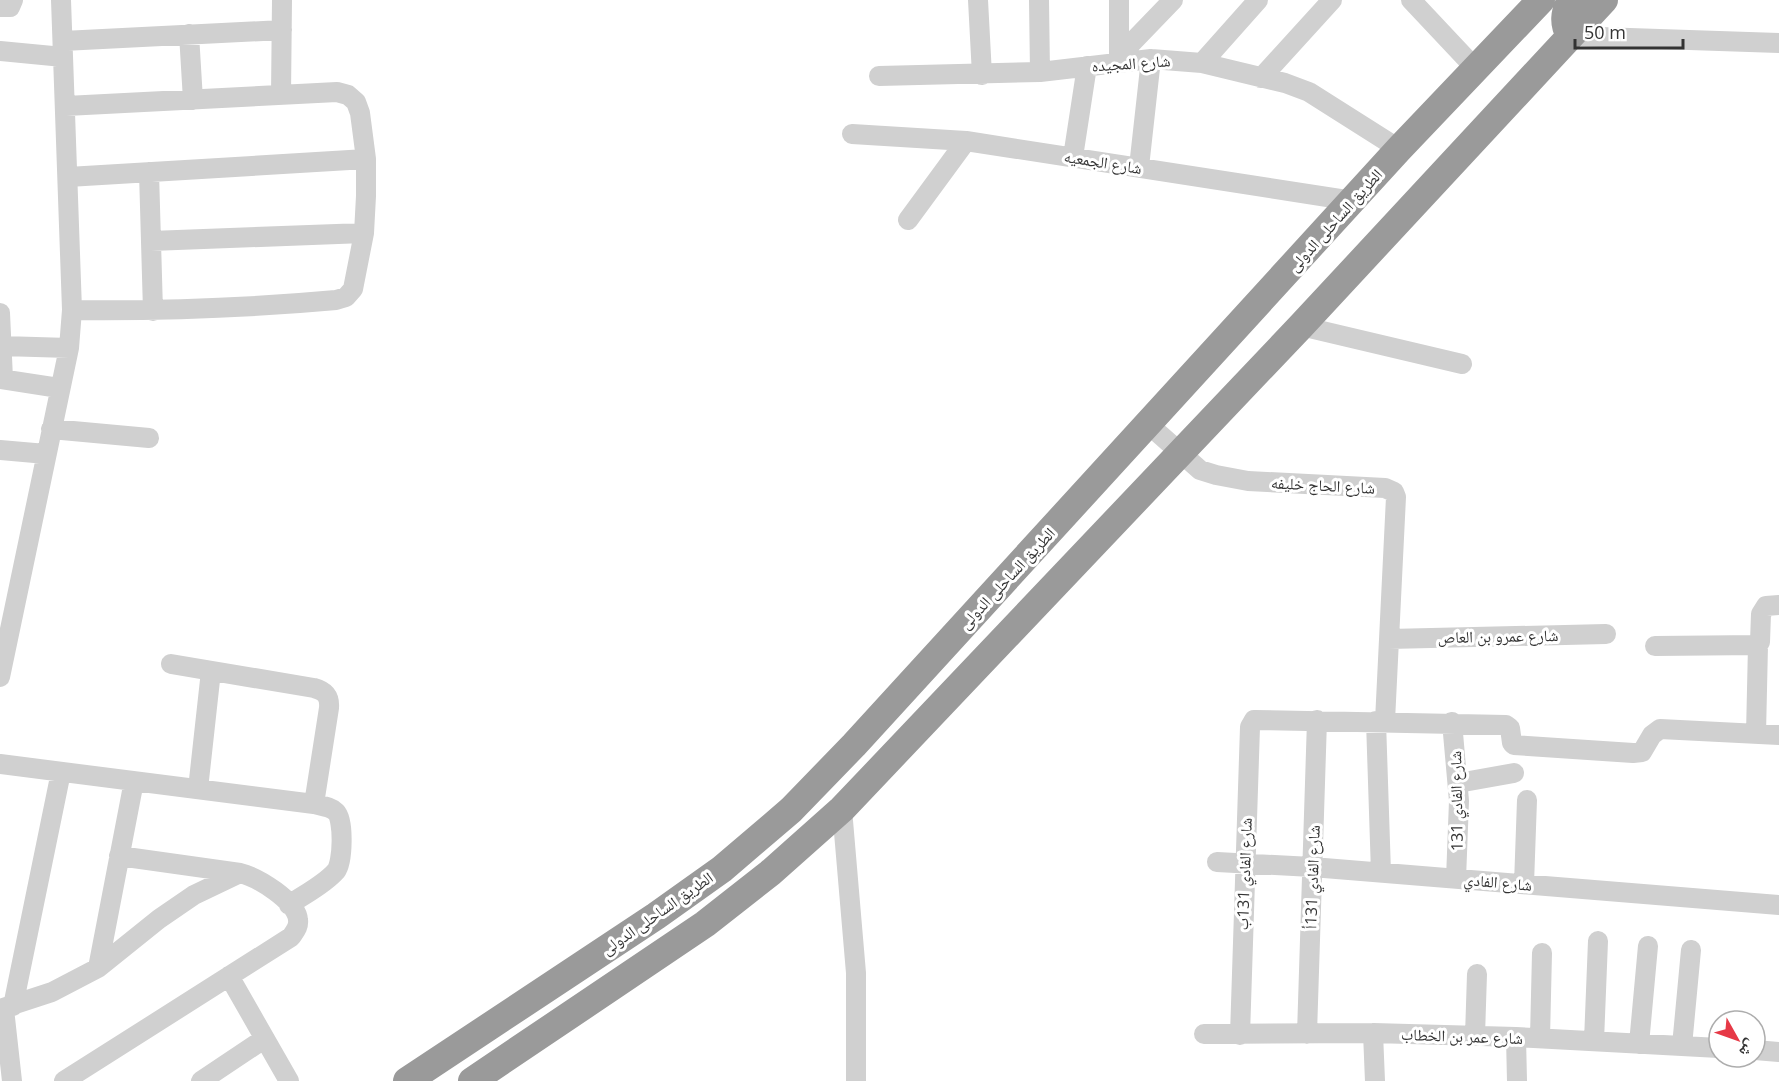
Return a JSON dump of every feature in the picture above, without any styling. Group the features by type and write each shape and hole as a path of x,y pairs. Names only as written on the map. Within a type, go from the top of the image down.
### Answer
{"highway":[{"name":"الطريق الساحلى الدولى","path":"407,1081 685,896 765,832 831,770 1399,149 1541,0"},
{"path":"1570,36 1564,18 1571,0"},
{"name":"الطريق الساحلى الدولى","path":"472,1081 705,924 770,873 842,809 1301,326 1604,0"}],"street":[{"path":"0,7 10,7 13,0"},
{"path":"0,675 9,593 46,454 69,348 72,310 61,0"},
{"path":"281,95 282,0"},
{"path":"978,0 982,75"},
{"path":"1039,0 1040,72"},
{"path":"1119,0 1119,59"},
{"path":"1119,59 1173,0"},
{"path":"1202,63 1258,0"},
{"path":"1261,78 1332,0"},
{"path":"1411,0 1475,68"},
{"path":"0,51 63,49 189,34 282,30"},
{"path":"189,34 193,99"},
{"path":"1570,36 1779,43"},
{"name":"شارع المجيده","path":"879,76 1040,72 1119,59 1202,63 1285,83 1309,92 1399,149"},
{"path":"1139,167 1151,59"},
{"path":"1072,157 1087,66"},
{"path":"66,106 337,92 348,95 356,102 360,113 366,159 364,233 352,289 346,297 336,300 244,308 153,311 72,310"},
{"name":"شارع الجمعيه","path":"852,134 966,141 1353,201"},
{"path":"908,220 966,141"},
{"path":"68,177 366,159"},
{"path":"149,172 153,311"},
{"path":"151,241 364,233"},
{"path":"0,313 2,379 59,388"},
{"path":"1301,326 1462,364"},
{"path":"2,346 69,348"},
{"name":"شارع الحاج خليفه","path":"1148,424 1200,471 1248,481 1385,488 1391,490 1396,497 1389,639 1380,721 1381,873"},
{"path":"51,429 149,438"},
{"path":"0,450 46,454"},
{"path":"1756,734 1758,645 1762,611 1766,606 1779,605"},
{"name":"شارع عمرو بن العاص","path":"1389,639 1606,634"},
{"path":"1655,646 1758,645"},
{"path":"171,664 314,687 327,694 330,701 314,804"},
{"path":"198,789 211,670"},
{"name":"شارع الفادي 131ب","path":"1240,1035 1250,727 1252,721 1259,719 1317,720"},
{"path":"1317,720 1509,726 1514,745 1633,753 1642,752 1652,735 1660,729 1779,735"},
{"name":"شارع الفادي 131أ","path":"1307,1034 1317,720"},
{"name":"شارع الفادي 131","path":"1452,723 1458,783 1459,827 1456,879"},
{"path":"0,764 314,804 333,809 340,819 341,860 332,875 289,905"},
{"path":"12,1081 6,1008 61,772"},
{"path":"1458,783 1514,773"},
{"path":"98,968 134,781"},
{"path":"1524,884 1527,800"},
{"path":"842,809 856,973 856,1081"},
{"path":"64,1081 291,937 298,922 297,912 267,885 253,876 119,856"},
{"name":"شارع الفادي","path":"1217,862 1312,867 1779,905"},
{"path":"6,1008 52,992 98,968 159,919 194,895 240,873"},
{"path":"1594,1041 1598,941"},
{"path":"1639,1044 1648,946"},
{"path":"1682,1046 1691,950"},
{"path":"1540,1038 1542,953"},
{"path":"1475,1036 1477,974"},
{"path":"229,976 288,1081"},
{"path":"1373,1033 1375,1081"},
{"name":"شارع عمر بن الخطاب","path":"1204,1034 1373,1033 1516,1036 1707,1047"},
{"path":"1516,1036 1517,1081"},
{"path":"201,1081 264,1039"}]}
